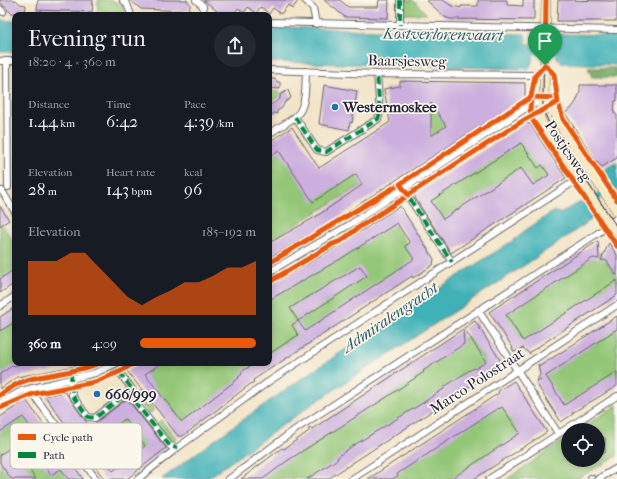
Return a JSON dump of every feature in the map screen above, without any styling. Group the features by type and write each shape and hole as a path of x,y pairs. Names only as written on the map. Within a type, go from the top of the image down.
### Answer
{"street":[{"path":"123,0 129,12"},
{"path":"196,0 203,6 204,12"},
{"path":"305,0 313,8 316,24"},
{"path":"400,0 400,25"},
{"name":"Postjesweg","path":"546,0 544,101 539,112 541,121 598,208 615,218"},
{"path":"272,22 617,30"},
{"path":"0,61 12,61"},
{"path":"7,61 8,188"},
{"name":"Baarsjesweg","path":"272,70 377,74 545,75"},
{"path":"272,132 295,117 300,111 304,101 306,71"},
{"path":"295,117 316,150 326,152 378,119 380,113 377,74"},
{"path":"272,270 349,225 523,110 544,101"},
{"name":"Postjesweg","path":"544,101 552,108 558,122 610,200 615,218 617,236"},
{"path":"138,479 268,382 578,179"},
{"path":"12,185 1,192 12,208"},
{"path":"403,190 452,262"},
{"path":"229,479 296,430 601,230 615,218"},
{"path":"0,306 12,298"},
{"name":"Marco Polostraat","path":"352,479 617,305"},
{"path":"478,310 558,433"},
{"path":"0,403 14,394 31,388 95,373 110,366"},
{"path":"119,372 130,391 130,396 170,446 178,448"},
{"path":"71,378 72,395 88,417 95,418 130,391"},
{"path":"31,388 33,394 54,423"},
{"path":"488,479 617,396"},
{"path":"598,479 617,468"},
{"path":"89,469 96,479"}],"green space":[{"path":"98,0 117,2 125,10 124,12 98,11"},
{"path":"402,0 413,0 427,14 402,14"},
{"path":"588,68 617,68 617,77 592,77"},
{"path":"272,91 285,93 272,101"},
{"path":"512,94 272,239 272,149 282,143 321,179 396,130 393,95"},
{"path":"523,138 553,173 453,242 426,201"},
{"path":"0,222 12,240 12,280 0,288"},
{"path":"393,222 417,262 272,362 272,293"},
{"path":"599,252 617,276 617,284 521,346 500,317"},
{"path":"12,319 12,366 40,366 0,380 0,327"},
{"path":"617,325 617,376 562,410 541,379"},
{"path":"468,336 490,368 313,479 251,479 295,445"},
{"path":"150,366 266,366 180,425 142,371"},
{"path":"139,391 154,410 149,414 134,395"},
{"path":"510,393 534,429 456,479 375,479"},
{"path":"617,405 617,456 605,463 605,423 589,423"},
{"path":"25,408 36,423 10,423 10,469 68,469 75,479 0,479 0,424"},
{"path":"125,413 134,423 113,423"},
{"path":"161,420 176,438 171,443 156,424"},
{"path":"142,432 155,446 142,455"},
{"path":"561,442 561,467 597,467 576,479 507,479"},
{"path":"112,469 123,469 116,474"}],"water":[{"path":"0,20 12,21 12,52 0,52"},
{"path":"272,27 525,34 527,44 534,44 533,58 528,69 272,62"},
{"path":"560,35 617,35 617,65 561,63 560,59 557,59 557,45"},
{"path":"617,162 617,192 603,170"},
{"path":"581,202 592,216 591,220 314,403 207,479 162,479 249,415 382,325 517,238 523,232 554,211 560,213"}],"building":[{"path":"0,0 16,0 20,4 26,5 25,12 11,13 0,2"},
{"path":"38,0 93,0 92,12 37,10"},
{"path":"130,0 187,0 190,7 188,10 184,11 141,9"},
{"path":"204,0 299,0 292,9 288,5 281,14 273,8 270,12 267,12 261,7 257,12 248,7 245,12 238,8 235,12 218,12"},
{"path":"324,0 340,0 348,7 378,7 379,0 389,0 388,18 345,17"},
{"path":"426,0 443,0 450,5 461,8 461,6 478,6 478,0 507,0 507,5 523,6 523,0 534,0 534,20 450,19 445,17"},
{"path":"558,0 617,1 617,21 557,21"},
{"path":"272,79 280,82 280,89 272,88"},
{"path":"400,81 525,83 525,97 328,224 272,256 272,241 317,216 362,185 356,174 313,202 279,151 272,155 272,140 292,127 319,168 390,122 384,89 400,86","holes":["431,103 446,126 431,136"]},
{"name":"Westermoskee","path":"324,85 357,91 352,123 350,122 349,130 319,124"},
{"path":"580,85 617,85 617,101 615,101 614,113 617,115 617,158 602,167 595,160 565,113 571,109 576,102 580,92"},
{"path":"288,90 291,98 285,102 282,108 277,111 277,114 274,113 272,115 272,104 280,99 280,95"},
{"path":"526,123 530,124 566,178 451,253 415,198 415,195","holes":["521,143 538,168 542,165 549,175 533,185 521,168 443,219 431,201"]},
{"path":"0,206 9,220 0,226"},
{"path":"400,206 434,259 433,265 413,278 412,276 253,380 254,382 183,436 178,436 127,371 135,366 157,366 145,374 182,422 239,378 238,377 242,374 241,372 250,366 272,366 272,352 298,335 292,325 298,321 305,331 414,259 405,246 410,243 397,223 342,258 272,298 272,284 333,249"},
{"path":"598,241 599,259 593,258 506,315 523,341 617,280 617,295 530,352 530,354 523,348 514,352 513,348 489,312"},
{"path":"609,243 617,255 617,276 607,261 601,260"},
{"path":"360,266 367,276 298,321 290,308"},
{"path":"12,271 12,285 0,293 0,279"},
{"path":"12,309 12,324 0,331 0,317"},
{"path":"617,316 617,329 546,376 564,405 617,372 617,386 572,413 573,414 561,422 536,383 541,379 536,382 540,375 538,364 540,366"},
{"path":"475,321 504,366 489,377 487,375 328,479 307,479 338,459 337,458 340,455 354,445 421,404 470,370 475,369 486,362 464,328"},
{"path":"463,329 464,344 387,397 287,461 263,479 241,479 282,448 284,449 309,431 309,427 312,429"},
{"path":"12,366 75,366 17,377 0,389 0,374"},
{"path":"514,381 547,432 474,479 451,479 520,433 502,407 499,409 498,408 397,474 398,476 392,479 368,479 499,393 498,391"},
{"path":"65,392 87,423 64,423 45,396"},
{"path":"127,399 166,448 142,467 142,448 145,446 142,442 142,423 128,423 125,419 120,423 95,423"},
{"path":"26,400 43,423 27,423 23,417 14,423 10,423 10,425 0,432 0,417"},
{"path":"10,448 10,469 29,469 36,479 11,479 0,463 0,455"},
{"path":"46,469 61,469 51,475"},
{"path":"61,469 76,469 83,479 68,479"},
{"path":"97,469 112,469 113,471 116,469 140,469 127,479 104,479"}],"waterway":[{"name":"Kostverlorenvaart","path":"524,50 568,51"},
{"name":"Admiralengracht","path":"576,212 617,184"}],"tram line":[{"path":"544,0 543,110 551,127 617,227"}],"marked path":[{"path":"400,0 400,25"},
{"path":"295,117 317,150 326,152 378,119 380,113 377,74"},
{"path":"403,189 452,262"},
{"path":"71,372 72,395 88,417 95,418 132,389"},
{"path":"119,372 132,389 130,396 170,446 177,448"}],"cycle path":[{"path":"546,0 545,65 535,75 530,110 532,119 617,246"},
{"path":"545,65 554,75 558,102 563,119 617,200"},
{"path":"272,261 400,184 531,97 558,98"},
{"path":"272,280 333,244 341,241 358,228 524,120 558,102"},
{"path":"0,395 13,386 27,380 90,366"},
{"path":"0,408 33,394 95,382 129,366"}],"place":[{"name":"Westermoskee","path":"335,107"},
{"name":"666/999","path":"97,394"}],"route":[{"path":"545,65 554,74 558,102 524,120 408,195 400,184 531,97 535,76 545,65"}]}
